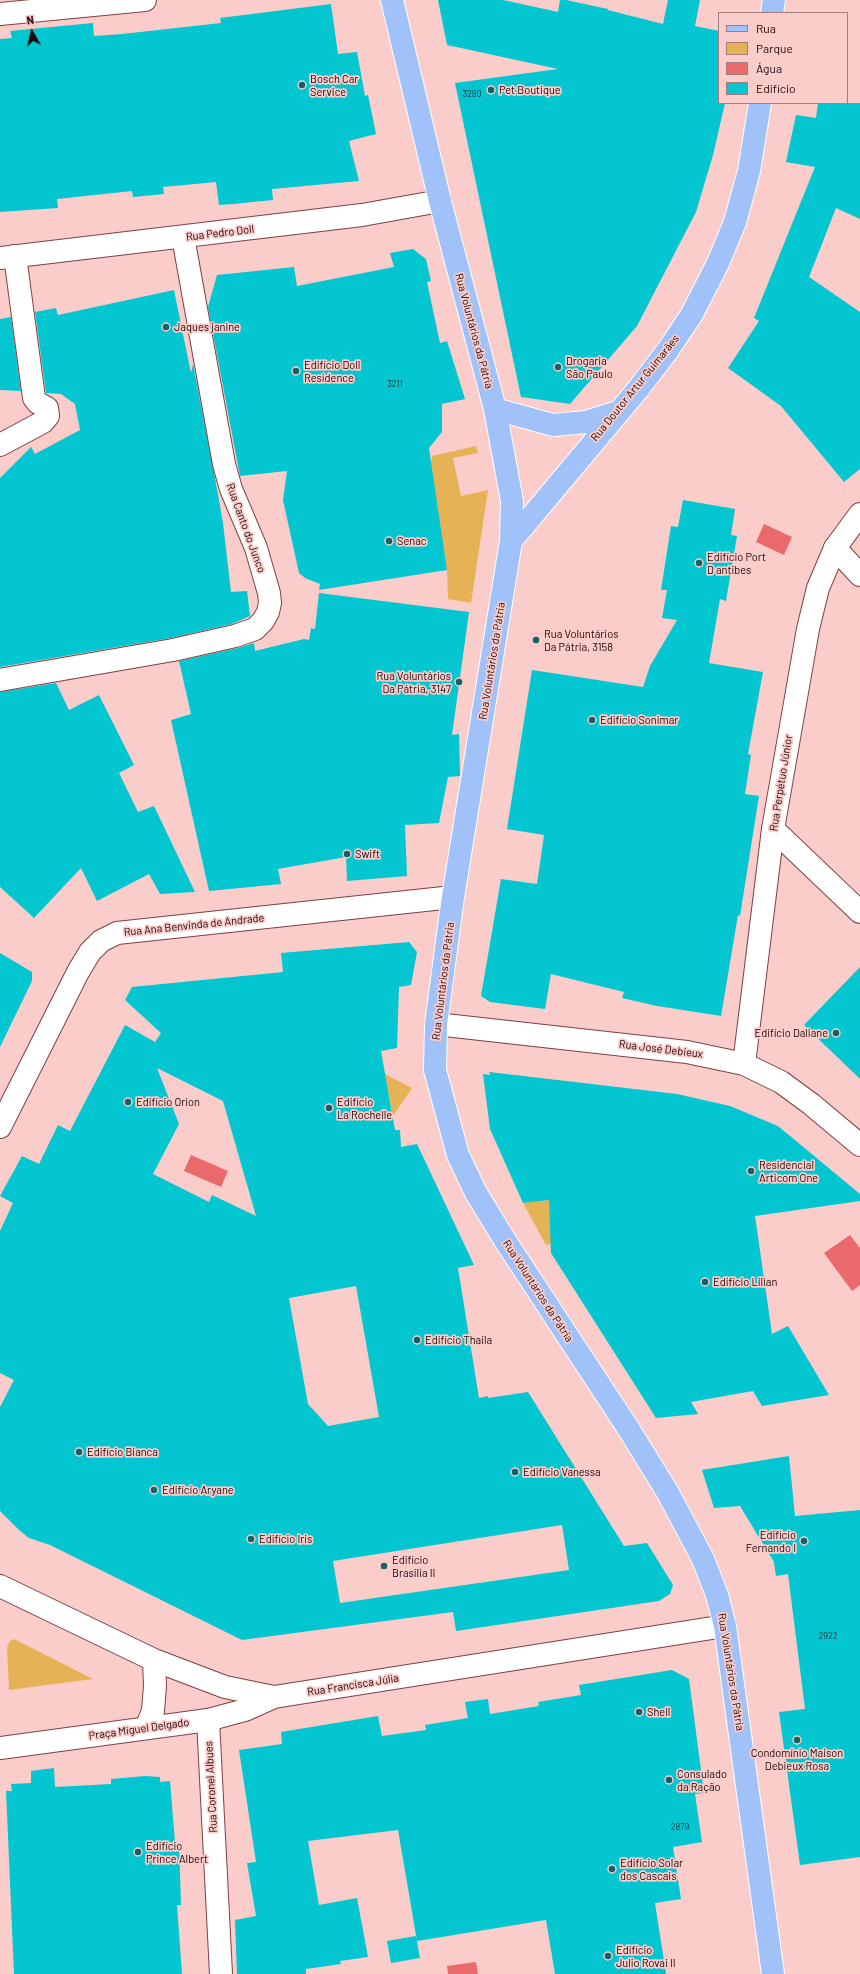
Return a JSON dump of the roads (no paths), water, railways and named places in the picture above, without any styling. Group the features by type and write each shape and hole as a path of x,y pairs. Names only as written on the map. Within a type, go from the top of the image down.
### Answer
{"main road":[{"name":"Rua Voluntários da Pátria","path":"392,0 440,201 495,409 512,501 511,541 453,897 436,1024 435,1070 458,1155 476,1193 506,1242 628,1428 672,1499 703,1559 725,1626 773,1974"},
{"path":"772,12 774,0"},
{"name":"Rua Doutor Artur Guimarães","path":"511,541 548,498 668,350 692,314 718,264 735,222 749,171 760,104"},
{"path":"495,409 553,425 586,422 618,412"}],"street":[{"path":"0,14 145,0"},
{"name":"Rua Pedro Doll","path":"7,257 362,215 440,201"},
{"name":"Rua Canto do Junco","path":"0,680 173,650 235,636 255,629 263,621 268,612 270,603 269,593 256,548 231,489 224,464 182,237"},
{"path":"0,445 43,422 48,416 47,408 38,404 34,398 7,257"},
{"name":"Rua Perpétuo Júnior","path":"744,1064 773,829 808,629 818,588 835,548 860,514"},
{"path":"835,548 860,575"},
{"path":"773,829 860,912"},
{"name":"Rua Ana Benvinda de Andrade","path":"0,1127 78,972 90,952 101,941 117,933 453,897"},
{"name":"Rua José Debieux","path":"436,1024 687,1052 744,1064 781,1082 811,1104 860,1145"},
{"name":"Rua Francisca Júlia","path":"0,1586 154,1660 225,1687 274,1697 725,1626"},
{"path":"146,1728 151,1718 154,1704 154,1660"},
{"name":"Praça Miguel Delgado","path":"0,1748 208,1720 245,1710 274,1697"},
{"name":"Rua Coronel Albues","path":"208,1720 221,1974"}],"water":[{"path":"764,524 792,537 784,555 756,542"},
{"path":"191,1155 228,1171 221,1187 184,1171"},
{"path":"850,1235 860,1248 860,1285 852,1291 824,1253"},
{"path":"476,1962 478,1974 448,1974 447,1966"}],"place":[{"name":"Bosch Car Service","path":"302,85"},
{"name":"Pet Boutique","path":"491,90"},
{"name":"Jaques janine","path":"166,327"},
{"name":"Drogaria São Paulo","path":"558,367"},
{"name":"Edifício Doll Residence","path":"296,371"},
{"name":"Senac","path":"389,541"},
{"name":"Edifício Port D antibes","path":"699,563"},
{"name":"Rua Voluntários Da Pátria, 3158","path":"536,640"},
{"name":"Rua Voluntários Da Pátria, 3147","path":"459,682"},
{"name":"Edifício Sonimar","path":"592,720"},
{"name":"Swift","path":"347,854"},
{"name":"Edifício Daliane","path":"836,1033"},
{"name":"Edifício Orion","path":"128,1102"},
{"name":"Edifício La Rochelle","path":"329,1108"},
{"name":"Residencial Articom One","path":"751,1171"},
{"name":"Edifício Lilian","path":"705,1282"},
{"name":"Edifício Thaila","path":"417,1340"},
{"name":"Edifício Bianca","path":"79,1452"},
{"name":"Edifício Vanessa","path":"515,1472"},
{"name":"Edifício Aryane","path":"154,1490"},
{"name":"Edifício Iris","path":"251,1539"},
{"name":"Edifício Fernando I","path":"804,1541"},
{"name":"Edifício Brasilia II","path":"384,1566"},
{"name":"Shell","path":"639,1712"},
{"name":"Condomínio Maison Debieux Rosa","path":"797,1740"},
{"name":"Consulado da Ração","path":"669,1780"},
{"name":"Edifício Prince Albert","path":"138,1852"},
{"name":"Edifício Solar dos Cascais","path":"612,1869"},
{"name":"Edifício Julio Rovai II","path":"608,1956"}]}
